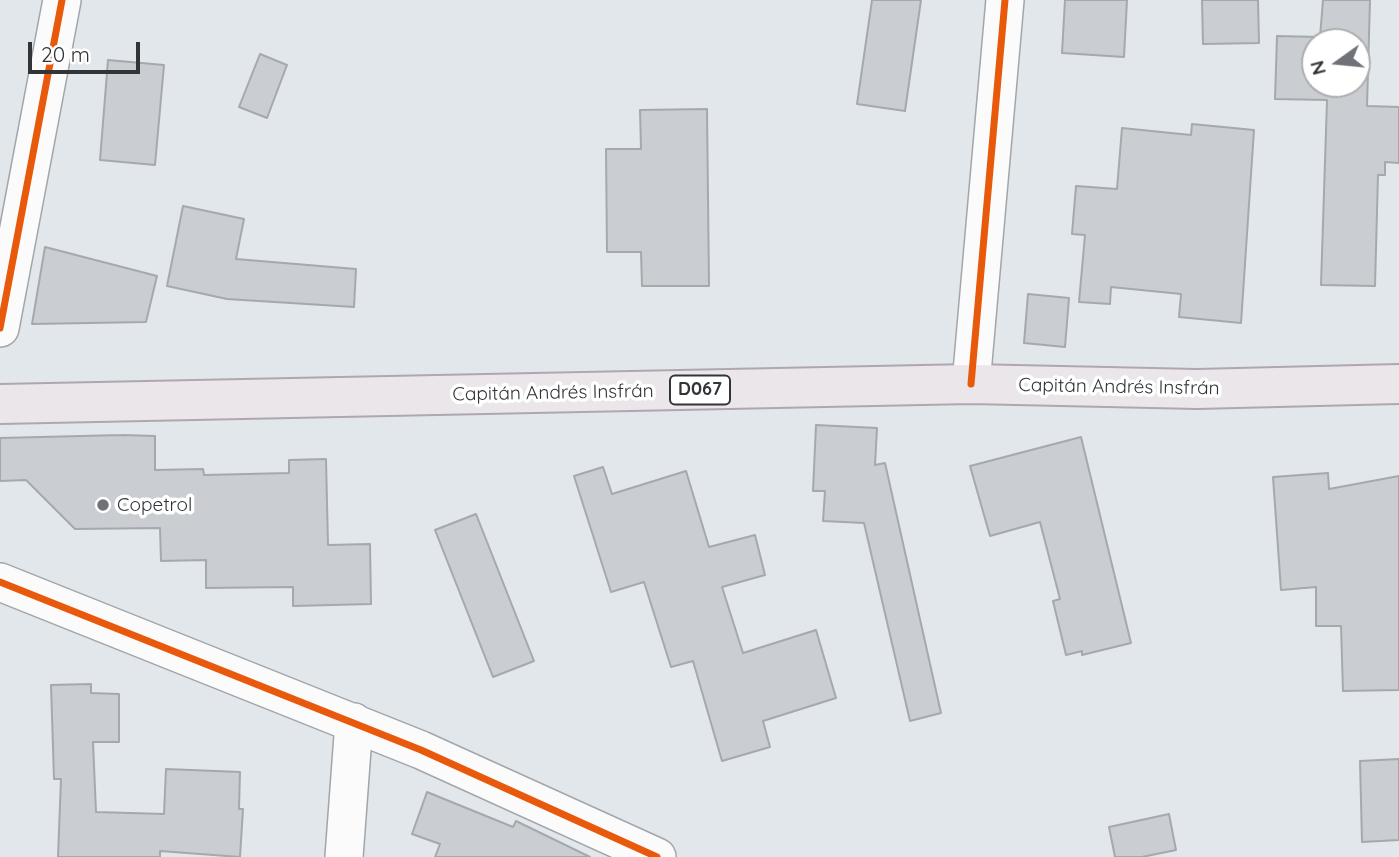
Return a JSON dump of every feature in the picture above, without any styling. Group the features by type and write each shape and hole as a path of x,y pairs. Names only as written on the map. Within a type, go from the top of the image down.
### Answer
{"main road":[{"name":"Capitán Andrés Insfrán","path":"0,404 971,384 1197,389 1399,384"}],"street":[{"path":"0,328 62,0"},
{"path":"971,384 1005,0"},
{"path":"0,582 354,722 657,857"},
{"path":"344,857 354,722"}],"building":[{"path":"872,0 921,0 905,111 857,104"},
{"path":"1065,0 1127,0 1124,57 1062,53"},
{"path":"1202,0 1258,0 1259,43 1203,44"},
{"path":"1323,0 1370,0 1369,28 1321,28"},
{"path":"1277,36 1301,37 1301,98 1367,98 1367,106 1399,107 1399,163 1385,162 1385,175 1378,175 1375,286 1321,285 1327,100 1275,99"},
{"path":"260,54 287,65 267,118 239,107"},
{"path":"108,60 164,65 155,165 100,160"},
{"path":"707,109 709,286 642,286 641,252 607,252 606,149 641,149 640,110"},
{"path":"1192,124 1254,130 1241,323 1179,317 1181,294 1111,287 1110,304 1079,302 1085,235 1072,234 1076,186 1117,189 1122,128 1191,135"},
{"path":"183,206 244,219 236,259 356,269 354,307 227,299 167,286"},
{"path":"45,247 157,276 146,322 32,324"},
{"path":"1028,294 1069,298 1065,347 1024,343"},
{"path":"816,425 877,428 875,465 885,463 941,713 910,721 864,523 823,521 825,491 813,491"},
{"path":"155,436 155,470 203,469 204,475 289,473 289,460 326,459 328,545 370,544 371,604 293,606 293,587 206,588 206,560 161,561 160,528 75,529 26,480 0,481 0,438"},
{"path":"1081,437 1131,643 1082,655 1082,651 1066,655 1053,601 1060,599 1040,522 990,536 970,466"},
{"path":"603,467 612,494 686,471 709,547 755,535 765,575 722,587 743,653 816,630 836,698 763,721 770,747 722,761 693,661 671,667 644,582 611,592 574,476"},
{"path":"1328,473 1329,489 1399,476 1399,690 1343,691 1341,626 1316,626 1316,587 1281,590 1273,477"},
{"path":"476,514 534,661 493,677 435,530"},
{"path":"91,684 91,693 119,694 119,742 93,742 96,812 164,814 166,769 240,772 239,809 243,809 240,857 160,851 160,857 58,857 61,779 54,779 51,685"},
{"path":"1399,759 1399,840 1362,842 1360,761"},
{"path":"427,792 513,827 516,821 590,857 435,857 440,844 412,834"},
{"path":"1169,814 1176,850 1142,857 1115,857 1109,827"}],"cycle path":[{"path":"0,328 62,0"},
{"path":"971,384 1005,0"},
{"path":"0,582 421,750 657,857"}],"place":[{"name":"Copetrol","path":"103,505"}]}
